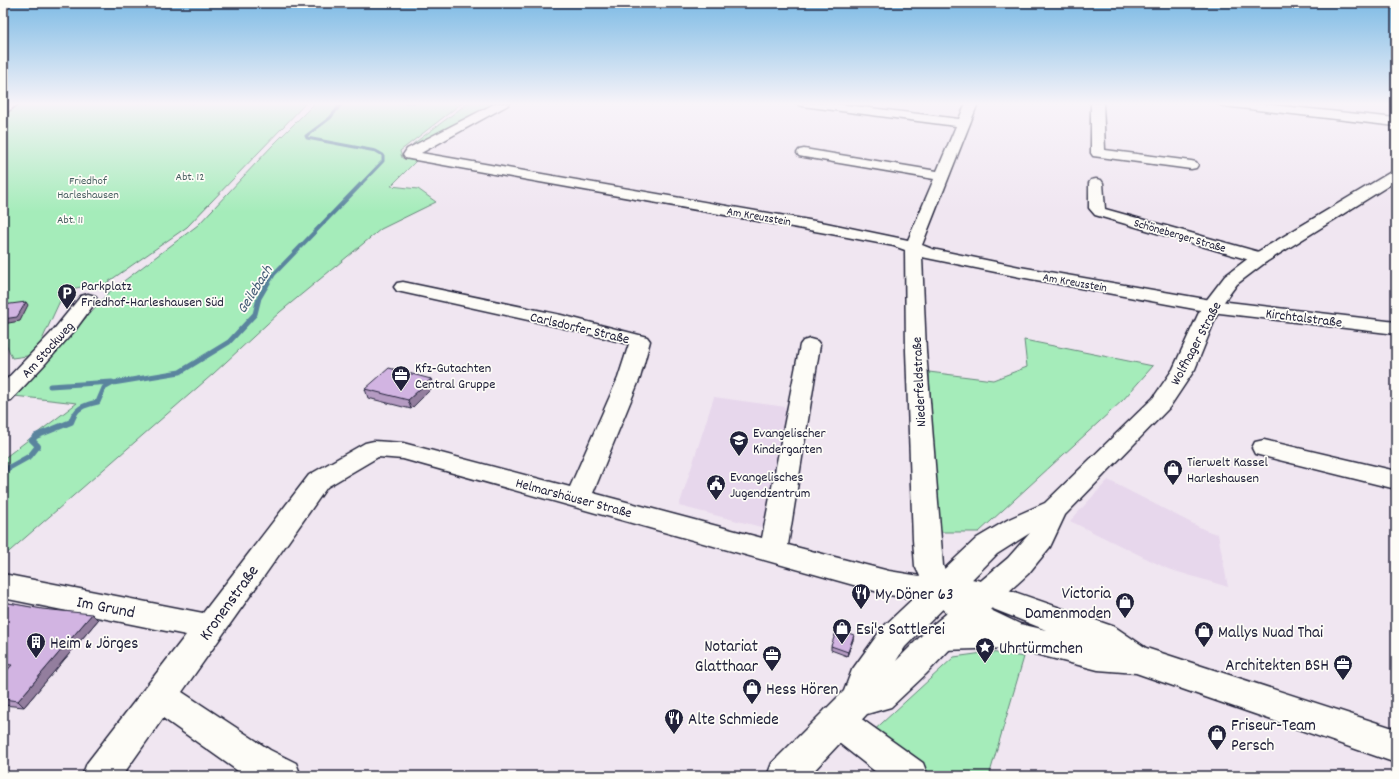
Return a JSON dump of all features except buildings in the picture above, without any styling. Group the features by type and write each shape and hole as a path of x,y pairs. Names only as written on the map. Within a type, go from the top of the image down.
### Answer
{"street":[{"name":"Am Kreuzstein","path":"435,139 410,153 410,155 826,228 898,242 928,253 1020,272 1211,306"},
{"name":"Niederfeldstraße","path":"942,591 929,566 926,540 916,351 913,247 958,139"},
{"path":"1098,139 1098,153 1191,165"},
{"path":"804,153 943,176"},
{"name":"Wolfhager Straße","path":"847,711 879,696 915,664 1018,566 1040,540 1054,510 1161,403 1184,369 1211,306 1231,280 1260,258 1396,175"},
{"name":"Schöneberger Straße","path":"1096,183 1097,208 1100,212 1260,258"},
{"name":"Carlsdorfer Straße","path":"403,287 561,321 640,341 629,378 578,498"},
{"name":"Am Stockweg","path":"3,395 36,364 67,328 88,300"},
{"name":"Kirchtalstraße","path":"1211,306 1396,328"},
{"path":"773,551 810,345"},
{"path":"1264,448 1396,480"},
{"name":"Helmarshäuser Straße","path":"374,449 403,451 773,551 889,584 942,591"},
{"name":"Kronenstraße","path":"100,776 318,481 374,449"},
{"name":"Wolfhager Straße","path":"785,776 847,711 864,681 894,637 987,546 1019,526 1054,510"},
{"name":"Im Grund","path":"3,586 210,627"},
{"path":"942,591 977,604 1052,619 1104,637 1136,659"},
{"path":"977,604 1015,636"},
{"path":"941,638 1015,636 1098,656 1136,659 1396,746"},
{"path":"160,696 257,763 284,776"},
{"path":"847,711 910,776"}],"shaded area":[{"name":"Evangelischer Kindergarten","path":"714,397 793,408 769,529 679,506"},
{"path":"1108,480 1207,531 1218,534 1228,587 1168,569 1070,521"}],"green space":[{"name":"Friedhof Harleshausen","path":"3,139 271,139 187,227 105,284 100,286 92,285 65,290 35,355 12,358 3,336"},
{"path":"279,139 415,139 400,151 402,158 416,161 391,186 418,189 436,202 381,229 280,312 213,374 3,557 3,459 77,403 14,396 108,293 198,225"},
{"path":"419,139 431,139 413,149 410,149 413,144"},
{"path":"1024,340 1153,366 1123,400 979,532 938,532 929,372 993,380 1027,367"},
{"path":"990,652 1024,657 989,776 930,776 870,734 954,657"}],"waterway":[{"name":"Geilebach","path":"314,139 376,151 383,155 383,161 360,185"},
{"name":"Geilebach","path":"266,287 274,274 361,184"},
{"name":"Geilebach","path":"74,416 81,408 98,402 104,388 113,383 180,372 229,342 255,314 259,298 266,286"},
{"path":"50,386 112,382"},
{"name":"Geilebach","path":"3,471 30,456 38,446 32,440 36,436 71,422 74,415"}],"place":[{"name":"Parkplatz Friedhof-Harleshausen Süd","path":"67,310"},
{"name":"Kfz-Gutachten Central Gruppe","path":"401,392"},
{"name":"Evangelischer Kindergarten","path":"739,457"},
{"name":"Tierwelt Kassel Harleshausen","path":"1173,486"},
{"name":"Evangelisches Jugendzentrum","path":"716,501"},
{"name":"My Döner 63","path":"861,610"},
{"name":"Victoria Damenmoden","path":"1125,619"},
{"name":"Esi's Sattlerei","path":"842,645"},
{"name":"Mallys Nuad Thai","path":"1204,648"},
{"name":"Heim & Jörges","path":"36,659"},
{"name":"Uhrtürmchen","path":"985,664"},
{"name":"Notariat Glatthaar","path":"772,672"},
{"name":"Architekten BSH","path":"1343,681"},
{"name":"Hess Hören","path":"752,705"},
{"name":"Alte Schmiede","path":"674,735"},
{"name":"Friseur-Team Persch","path":"1217,751"}],"park label":[{"name":"Abt. 12","path":"190,176"},
{"name":"Abt. 11","path":"70,219"}]}
